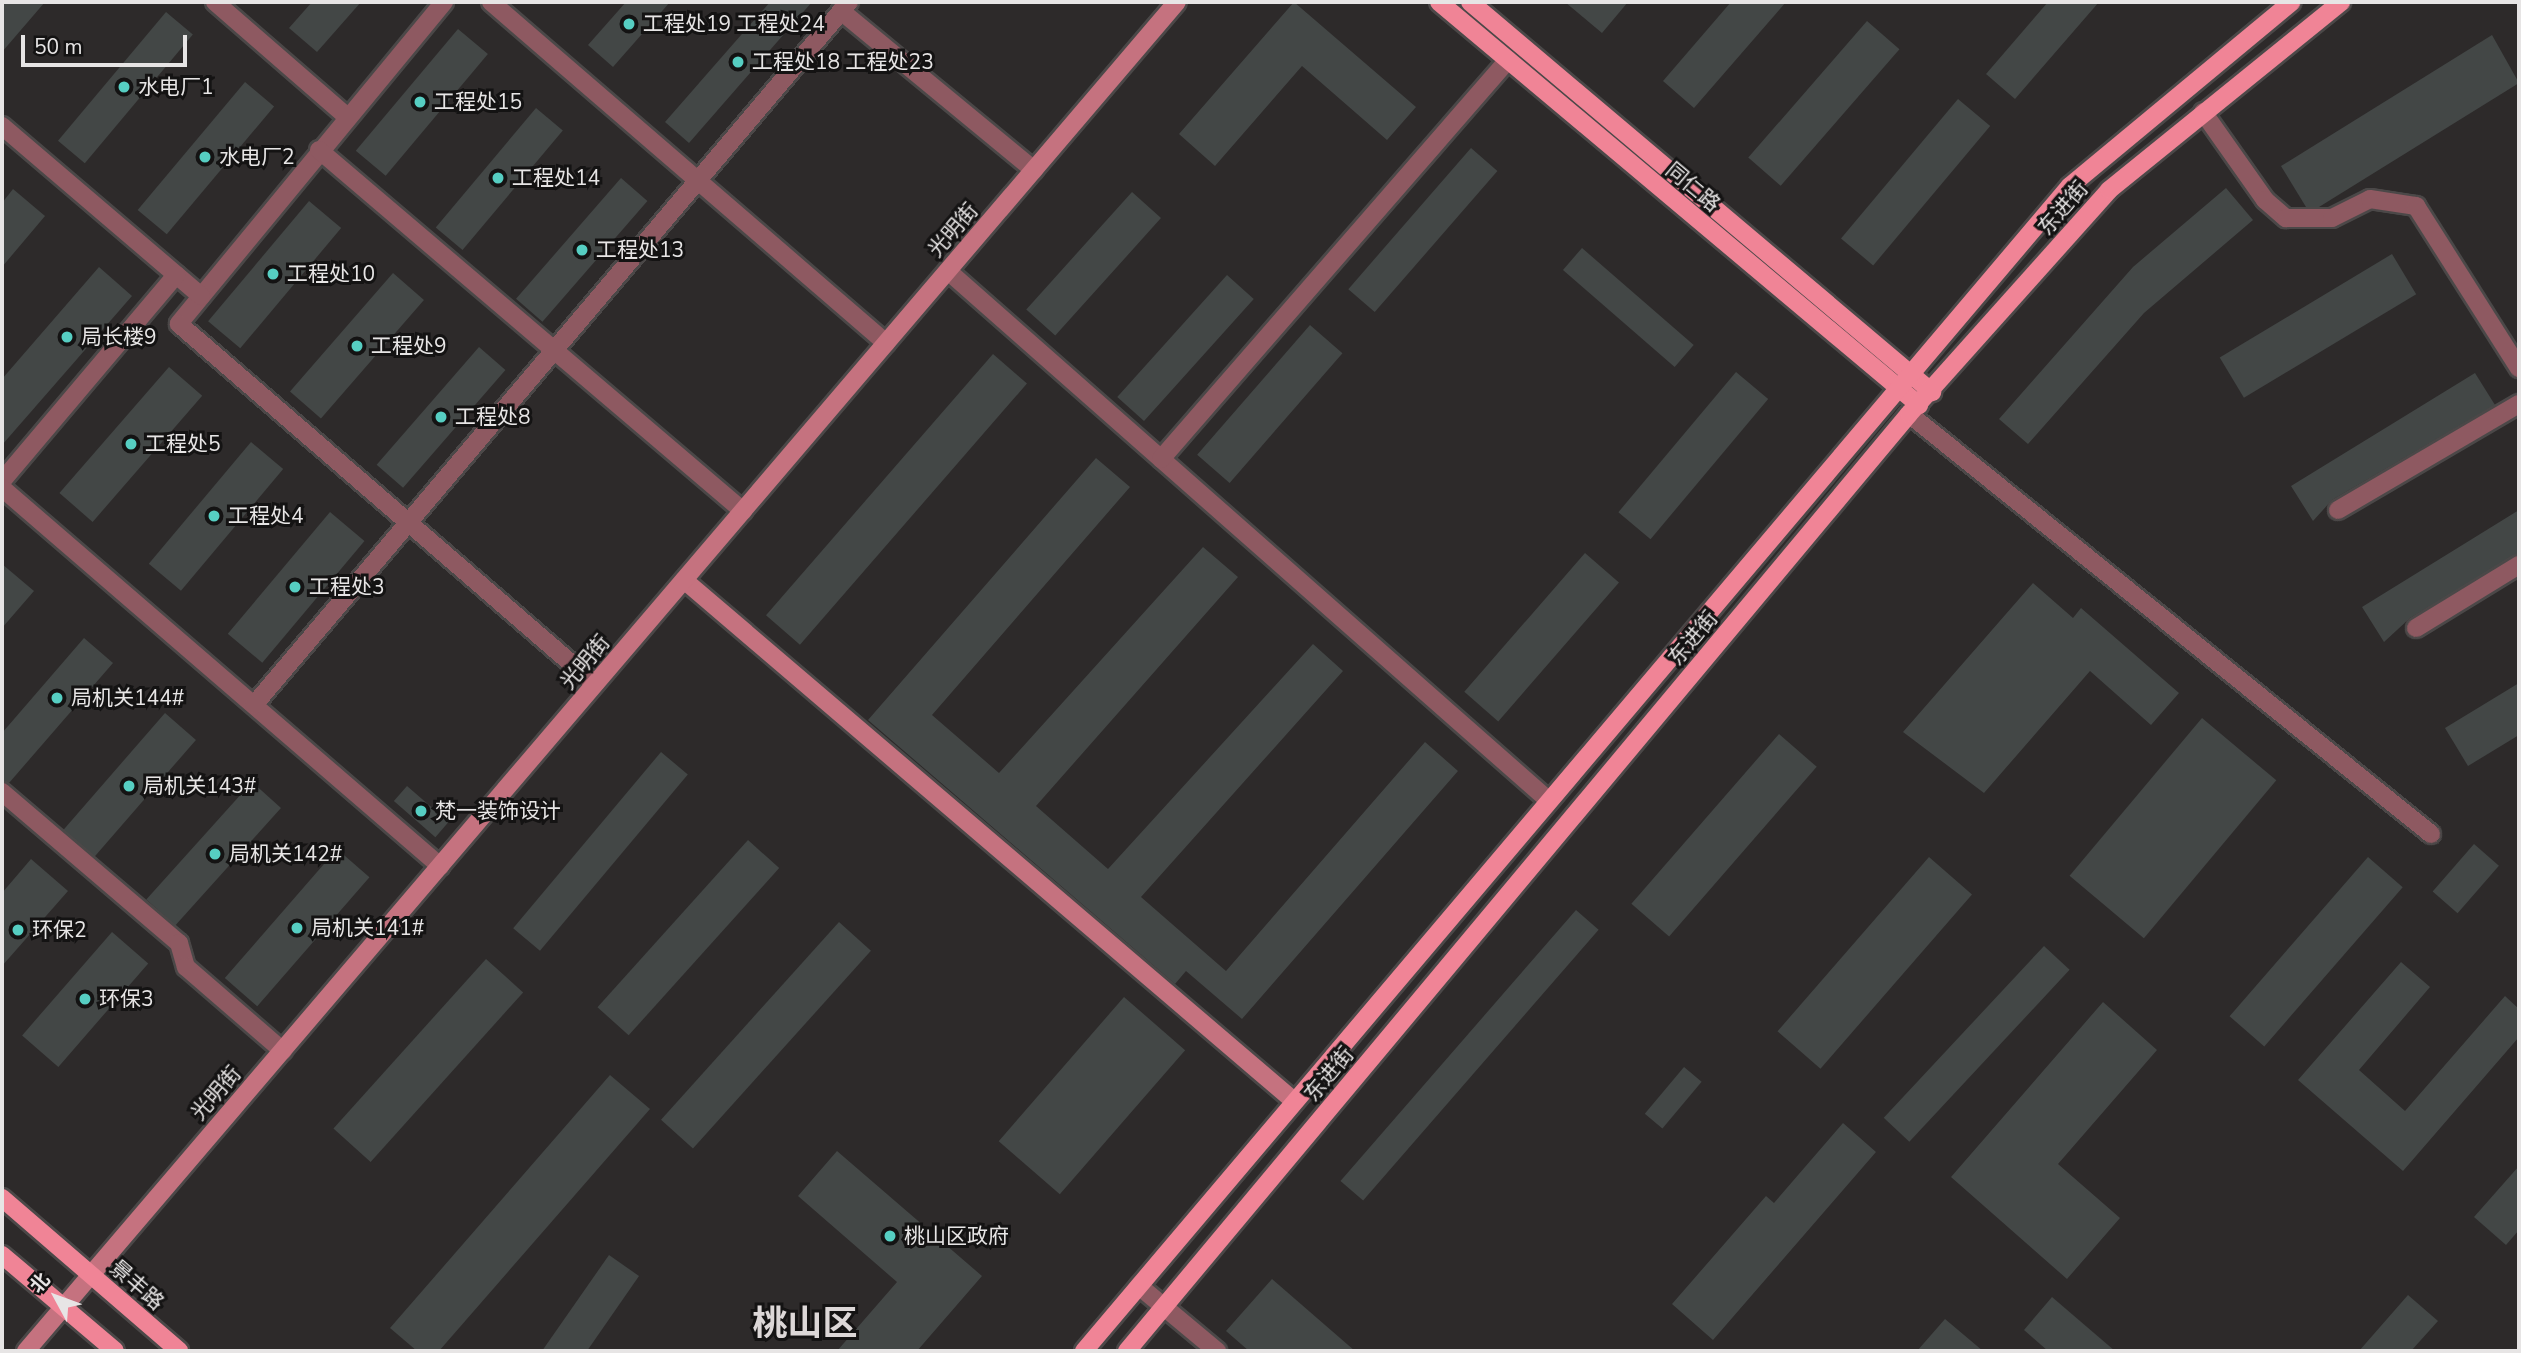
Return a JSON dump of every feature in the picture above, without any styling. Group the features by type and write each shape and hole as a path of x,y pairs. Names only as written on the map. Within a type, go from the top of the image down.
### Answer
{"main road":[{"name":"光明街","path":"26,1351 1177,2"},
{"name":"同仁路","path":"1439,2 1458,8 1508,60 1901,381"},
{"name":"同仁路","path":"1470,2 1901,381 1920,404"},
{"name":"东进街","path":"1084,1351 1901,381 2070,186 2292,2"},
{"name":"东进街","path":"1127,1351 1920,404 2109,190 2341,2"},
{"path":"684,580 1294,1101"},
{"name":"景丰路","path":"2,1198 179,1351"},
{"path":"2,1255 115,1351"}],"street":[{"path":"215,2 346,116"},
{"path":"444,2 346,116 180,324 406,523 595,684"},
{"path":"491,2 886,343"},
{"path":"254,705 695,179 845,6 1034,170"},
{"path":"1161,459 1508,60"},
{"path":"2203,112 2265,200 2286,218 2332,218 2370,199 2416,206 2519,368"},
{"path":"2,126 201,296"},
{"path":"319,150 550,351 743,510"},
{"path":"948,271 1548,800"},
{"path":"2,481 176,275"},
{"path":"1920,404 2431,834"},
{"path":"2338,510 2519,404"},
{"path":"2,488 440,866"},
{"path":"2416,628 2519,565"},
{"path":"2,792 179,943 186,967 283,1051"},
{"path":"1139,1286 1217,1351"}],"building":[{"path":"2,2 45,2 2,52"},
{"path":"312,2 361,2 317,52 289,28"},
{"name":"工程处19 工程处24","path":"626,2 670,2 613,67 588,45"},
{"name":"工程处18 工程处23","path":"770,2 812,2 689,143 665,122"},
{"path":"1294,2 1416,107 1387,140 1302,66 1215,166 1179,134"},
{"path":"1565,2 1628,2 1602,33"},
{"path":"1731,2 1786,2 1694,108 1663,81"},
{"path":"2048,2 2099,2 2015,99 1986,74"},
{"name":"水电厂1","path":"166,12 193,34 85,163 58,141"},
{"path":"1867,21 1899,49 1781,186 1748,158"},
{"name":"工程处15","path":"458,29 488,54 386,176 356,151"},
{"path":"2492,35 2519,83 2319,207 2306,207 2281,166"},
{"name":"水电厂2","path":"245,82 274,106 167,234 138,210"},
{"path":"1958,99 1990,126 1873,265 1841,238"},
{"name":"工程处14","path":"536,108 563,130 463,250 436,228"},
{"path":"1471,148 1497,171 1375,312 1348,289"},
{"name":"工程处13","path":"621,178 647,201 542,322 516,299"},
{"path":"2226,188 2253,220 2144,313 2028,444 1999,419 2133,267"},
{"path":"13,189 45,216 2,267 2,203"},
{"path":"1132,192 1161,218 1055,336 1026,309"},
{"name":"工程处10","path":"309,201 341,228 240,348 208,321"},
{"path":"1582,248 1694,345 1675,367 1563,270"},
{"path":"2392,254 2416,294 2244,398 2220,358"},
{"name":"局长楼9","path":"99,267 132,296 2,445 2,379"},
{"name":"工程处9","path":"393,273 424,300 321,418 290,391"},
{"path":"1227,275 1254,299 1144,421 1117,397"},
{"path":"1310,325 1342,353 1230,483 1197,455"},
{"name":"工程处8","path":"479,347 505,370 403,488 377,465"},
{"path":"993,354 1027,384 800,645 766,615"},
{"name":"工程处5","path":"169,367 202,396 93,522 59,493"},
{"path":"1736,372 1768,399 1651,539 1618,512"},
{"path":"2475,373 2495,405 2332,500 2313,521 2291,486"},
{"name":"工程处4","path":"251,442 283,469 181,591 149,564"},
{"path":"1096,458 1130,487 932,715 999,773 1203,547 1238,577 1036,806 1108,869 1313,644 1343,671 1141,897 1226,971 1425,742 1458,771 1242,1019 1186,971 1175,984 868,720"},
{"path":"2519,510 2519,554 2410,618 2384,642 2362,607"},
{"name":"工程处3","path":"330,512 364,541 262,663 228,634"},
{"path":"1585,553 1619,583 1498,721 1464,692"},
{"path":"2,564 34,591 2,628"},
{"path":"2033,583 2073,618 2081,608 2179,693 2151,725 2090,671 1984,793 1903,732"},
{"name":"局机关144#","path":"84,638 113,663 9,783 2,781 2,733"},
{"path":"2519,683 2519,735 2468,766 2445,728"},
{"name":"局机关143#","path":"165,713 196,740 94,857 63,830"},
{"path":"2202,718 2276,780 2144,938 2070,876"},
{"path":"1779,734 1817,767 1669,937 1631,904"},
{"path":"661,752 688,774 540,951 513,928"},
{"name":"局机关142#","path":"252,782 281,808 175,926 146,899"},
{"name":"梵一装饰设计","path":"407,786 449,822 435,837 394,801"},
{"path":"748,840 779,868 629,1035 597,1007"},
{"path":"2474,844 2499,866 2458,913 2433,892"},
{"name":"局机关141#","path":"337,849 369,877 257,1006 225,978"},
{"path":"1929,857 1972,894 1820,1069 1777,1031"},
{"path":"2368,857 2403,887 2264,1046 2230,1016"},
{"name":"环保2","path":"31,859 68,891 2,966 2,893"},
{"path":"1576,910 1599,930 1363,1201 1340,1181"},
{"path":"839,922 871,951 693,1148 661,1120"},
{"name":"环保3","path":"112,932 148,963 58,1067 22,1035"},
{"path":"2044,946 2070,970 1909,1142 1884,1118"},
{"path":"486,959 523,992 371,1162 333,1128"},
{"path":"2401,962 2430,987 2359,1070 2405,1111 2505,996 2519,1009 2519,1037 2403,1171 2298,1080"},
{"path":"1124,997 1185,1050 1060,1194 999,1141"},
{"path":"2103,1002 2157,1050 2058,1164 2120,1218 2067,1279 1951,1177"},
{"path":"1684,1067 1702,1082 1662,1129 1645,1114"},
{"path":"610,1075 650,1109 439,1351 417,1351 390,1328"},
{"path":"1843,1123 1876,1152 1713,1340 1672,1304 1766,1196 1774,1203"},
{"name":"桃山区政府","path":"837,1151 982,1276 917,1351 837,1351 897,1282 798,1196"},
{"path":"2519,1166 2519,1230 2506,1245 2474,1217"},
{"path":"609,1255 639,1276 587,1351 542,1351"},
{"path":"1272,1279 1355,1351 1249,1351 1226,1331"},
{"path":"2408,1295 2438,1321 2411,1351 2359,1351"},
{"path":"2052,1297 2115,1351 2048,1351 2024,1330"},
{"path":"1945,1319 1983,1351 1917,1351"}],"place":[{"name":"工程处19 工程处24","path":"629,24"},
{"name":"工程处18 工程处23","path":"738,62"},
{"name":"水电厂1","path":"124,87"},
{"name":"工程处15","path":"420,102"},
{"name":"水电厂2","path":"205,157"},
{"name":"工程处14","path":"498,178"},
{"name":"工程处13","path":"582,250"},
{"name":"工程处10","path":"273,274"},
{"name":"局长楼9","path":"67,337"},
{"name":"工程处9","path":"357,346"},
{"name":"工程处8","path":"441,417"},
{"name":"工程处5","path":"131,444"},
{"name":"工程处4","path":"214,516"},
{"name":"工程处3","path":"295,587"},
{"name":"局机关144#","path":"57,698"},
{"name":"局机关143#","path":"129,786"},
{"name":"梵一装饰设计","path":"421,811"},
{"name":"局机关142#","path":"215,854"},
{"name":"局机关141#","path":"297,928"},
{"name":"环保2","path":"18,930"},
{"name":"环保3","path":"85,999"},
{"name":"桃山区政府","path":"890,1236"}],"district":[{"name":"桃山区","path":"805,1324"}]}
